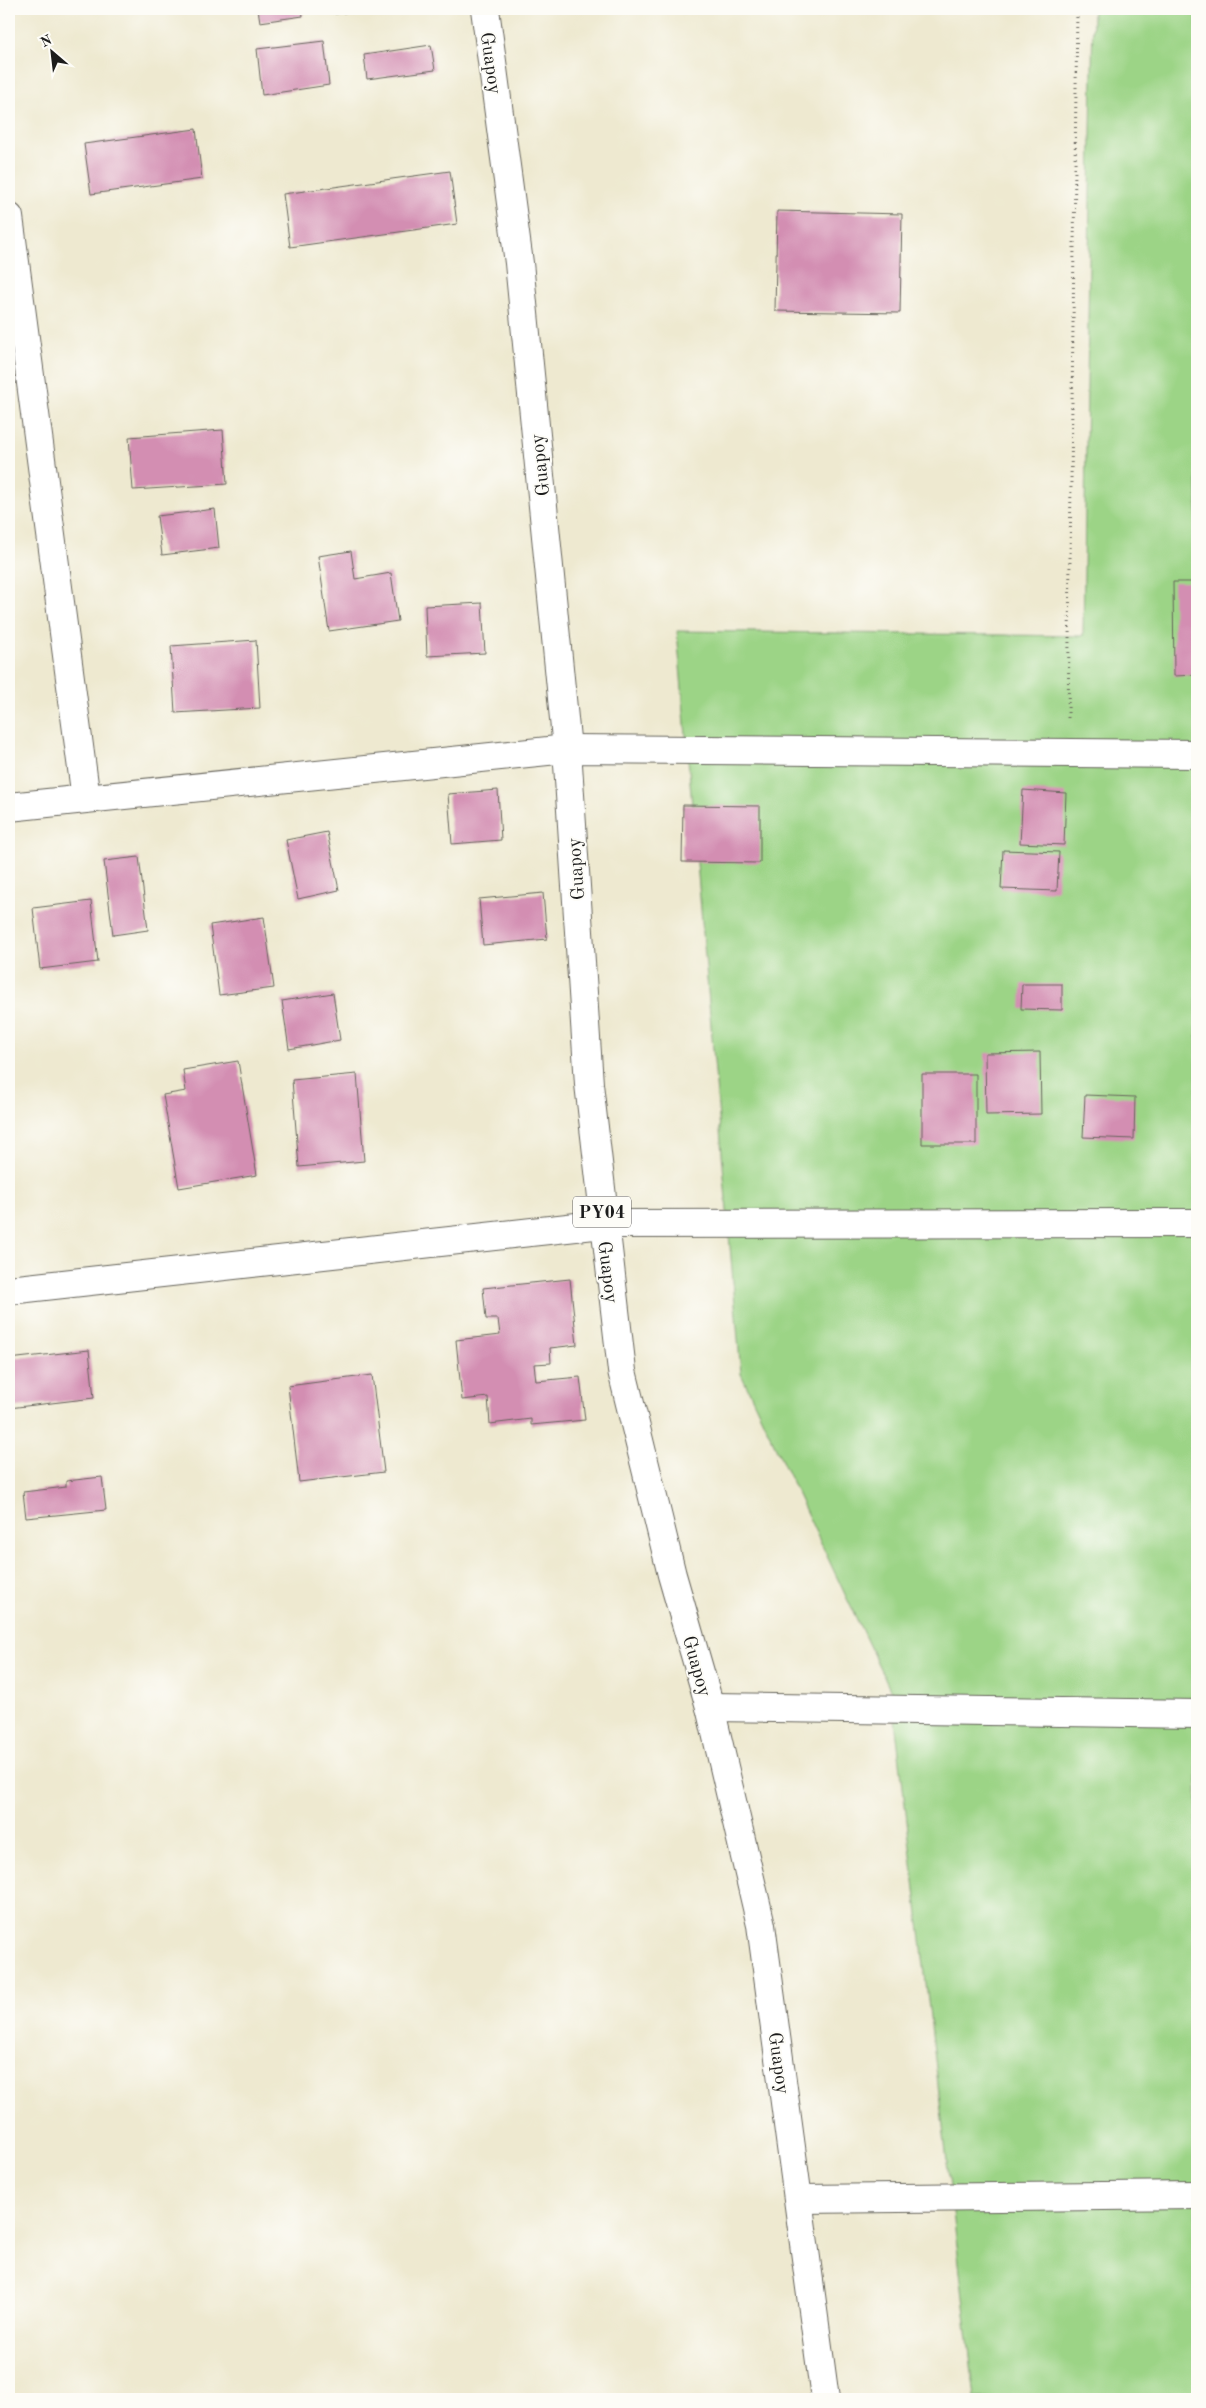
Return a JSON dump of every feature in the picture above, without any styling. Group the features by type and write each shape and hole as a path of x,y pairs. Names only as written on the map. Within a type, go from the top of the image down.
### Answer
{"street":[{"name":"Guapoy","path":"485,9 519,263 567,749 589,1084 603,1224 622,1371 672,1575 710,1707 761,1925 825,2399"},
{"path":"9,217 86,799"},
{"path":"9,807 567,749 1197,754"},
{"path":"9,1290 603,1224 1197,1223"},
{"path":"710,1707 1197,1714"},
{"path":"798,2199 1197,2195"}],"path":[{"path":"1068,753 1077,9"}],"green space":[{"path":"1093,9 1197,9 1197,2399 975,2399 892,1694 741,1374 677,631 1083,636"}],"building":[{"path":"258,9 302,9 303,16 260,22"},
{"path":"334,9 366,9 366,10 335,14"},
{"path":"324,41 329,85 262,95 257,49"},
{"path":"431,45 435,70 367,79 364,55"},
{"path":"196,129 202,179 91,194 84,144"},
{"path":"450,171 457,224 290,247 283,194"},
{"path":"777,211 902,214 900,313 775,311"},
{"path":"223,430 227,484 133,490 129,437"},
{"path":"215,509 219,548 162,555 157,516"},
{"path":"351,551 355,579 391,573 398,621 329,631 318,556"},
{"path":"1173,582 1197,582 1197,675 1174,676"},
{"path":"482,603 485,653 427,656 425,606"},
{"path":"256,640 260,708 175,713 171,646"},
{"path":"498,790 501,840 452,844 448,794"},
{"path":"1023,790 1066,793 1064,845 1020,843"},
{"path":"683,805 760,806 760,863 682,862"},
{"path":"327,832 339,890 298,899 286,840"},
{"path":"1003,850 1059,852 1057,891 1001,889"},
{"path":"139,857 148,930 113,935 104,861"},
{"path":"543,893 547,939 483,945 479,899"},
{"path":"91,901 98,962 40,969 33,908"},
{"path":"264,917 274,988 219,995 210,925"},
{"path":"1022,984 1062,984 1062,1010 1021,1009"},
{"path":"333,993 340,1040 289,1049 282,1001"},
{"path":"1040,1052 1041,1114 986,1115 985,1053"},
{"path":"238,1061 257,1175 179,1188 163,1095 186,1091 183,1070"},
{"path":"357,1074 364,1161 299,1167 292,1080"},
{"path":"922,1074 976,1074 976,1144 922,1144"},
{"path":"1085,1095 1135,1097 1134,1139 1083,1137"},
{"path":"570,1279 577,1345 550,1348 551,1363 534,1364 536,1381 580,1377 585,1420 531,1425 531,1419 490,1424 488,1397 462,1400 456,1340 500,1335 498,1319 486,1319 483,1288"},
{"path":"89,1350 94,1398 9,1408 9,1359"},
{"path":"372,1375 384,1472 299,1482 288,1386"},
{"path":"102,1477 106,1510 26,1518 23,1492 66,1487 66,1481"}]}
